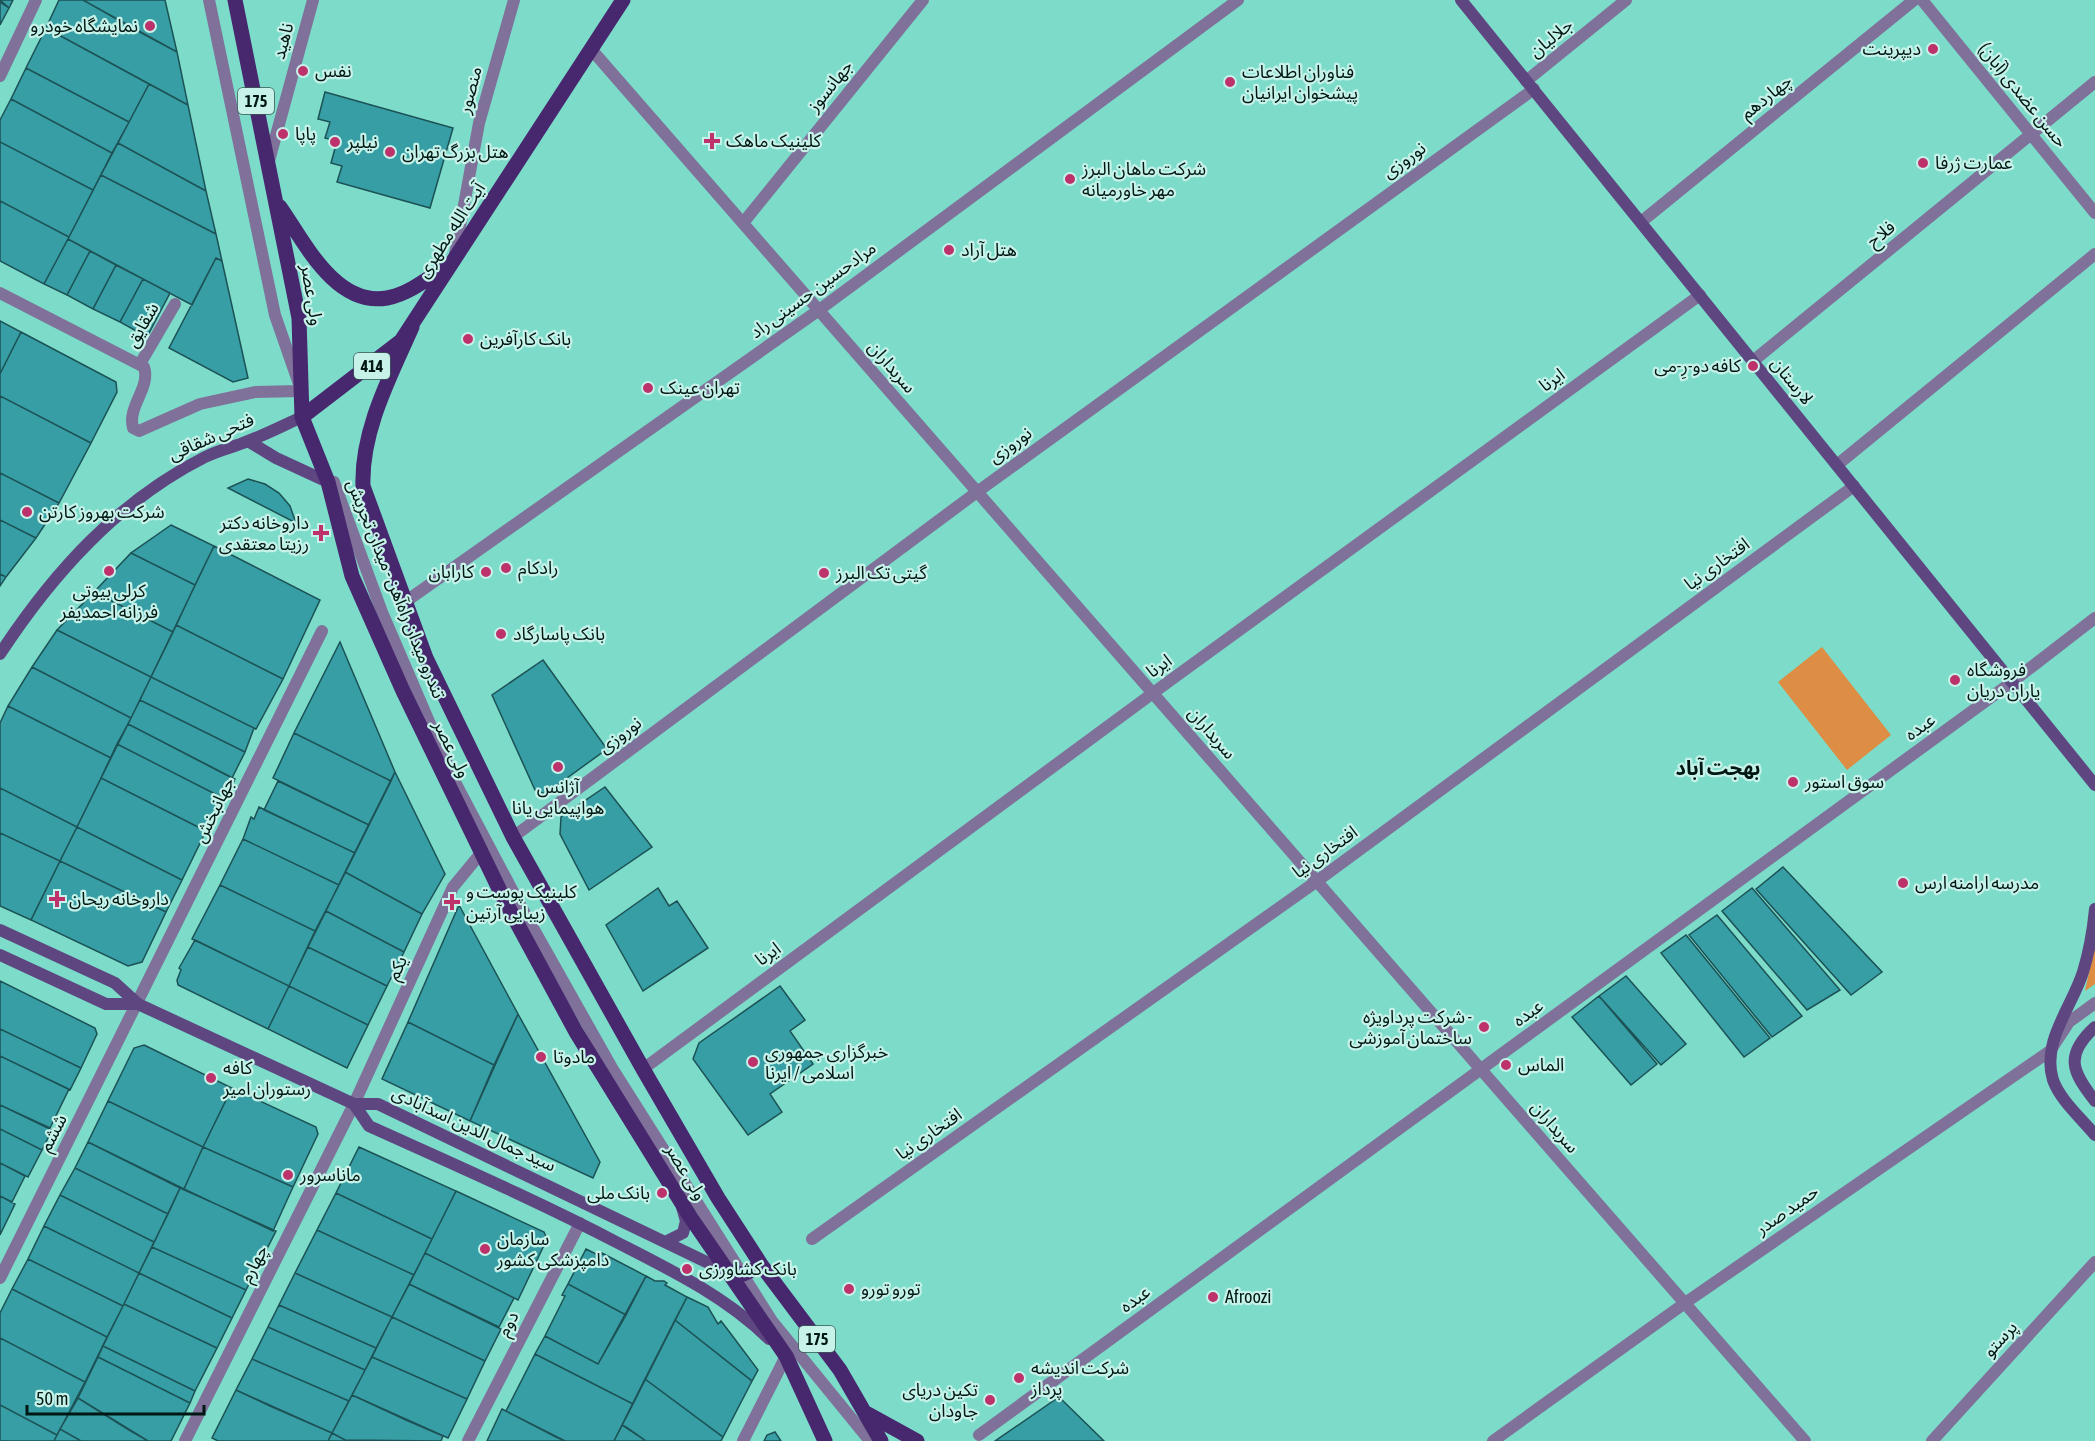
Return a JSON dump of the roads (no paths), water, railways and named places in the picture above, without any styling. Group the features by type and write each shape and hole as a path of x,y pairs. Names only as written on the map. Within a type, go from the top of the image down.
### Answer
{"main road":[{"name":"ولی عصر","path":"235,0 299,318 301,391 305,415 327,482 352,576 403,691 481,853 576,1032 725,1271 786,1356 825,1441"},
{"name":"آیت الله مطهری","path":"326,399 391,351 412,327 623,0"},
{"name":"لارستان","path":"1461,0 2095,785"},
{"path":"276,202 327,273 355,293 379,299 389,298 410,289 454,262"},
{"name":"ولی عصر","path":"412,327 378,410 363,469 366,496 438,686 513,837 643,1069 762,1266 840,1370 868,1414 917,1441"},
{"path":"301,391 326,399"},
{"name":"فتحی شقاقی","path":"0,654 49,588 104,526 127,506 189,465 305,415 326,399"},
{"path":"248,441 276,458 327,482"},
{"path":"2095,909 2084,970 2050,1051 2054,1082 2095,1135"},
{"name":"سید جمال الدین اسدآبادی","path":"0,930 115,983 138,1004 354,1104 378,1104 667,1241 725,1271"},
{"name":"سید جمال الدین اسدآبادی","path":"0,955 106,1004 138,1004"},
{"path":"2095,1027 2079,1044 2074,1062 2078,1080 2095,1101"},
{"path":"354,1104 369,1126 580,1223 688,1278 748,1319 786,1356"},
{"path":"667,1241 680,1236 685,1228 679,1198"},
{"path":"725,1271 743,1274 762,1266"},
{"path":"868,1414 881,1441"}],"street":[{"path":"0,76 36,0"},
{"path":"0,293 140,364 146,372 145,380 130,418 133,428 139,431 200,404 255,392 301,391 275,315 208,0"},
{"name":"ناهید","path":"269,161 313,0"},
{"name":"منصور","path":"454,262 479,123 514,0"},
{"name":"جهانسوز","path":"743,224 923,0"},
{"name":"مرادحسین حسینی راد","path":"405,602 819,310 1238,0"},
{"name":"جلالیان","path":"1530,85 1626,0"},
{"name":"چهاردهم","path":"1641,222 1914,0"},
{"name":"حسن عضدی (آبان)","path":"1922,0 2095,213"},
{"name":"سربداران","path":"591,50 1805,1441"},
{"name":"فلاح","path":"1753,361 2095,82"},
{"name":"نوروزی","path":"513,837 1530,85"},
{"path":"1837,465 2095,254"},
{"name":"ايرنا","path":"643,1069 1153,693 1700,295"},
{"name":"شقایق","path":"140,364 175,304"},
{"name":"تندرو میدان راه‌آهن - میدان تجریش","path":"305,415 382,612 455,782 519,903 612,1068 743,1274 795,1351 870,1441"},
{"name":"افتخاری نیا","path":"812,1239 1317,881 1854,486"},
{"name":"عبده","path":"979,1435 2012,682 2095,618"},
{"name":"جهانبخش","path":"138,1004 322,631"},
{"name":"یکم","path":"354,1104 453,887 481,853"},
{"name":"حمید صدر","path":"1493,1441 1685,1303 2050,1051 2069,1022 2095,1003"},
{"name":"ششم","path":"0,1278 138,1004"},
{"name":"چهارم","path":"185,1441 354,1104"},
{"name":"دوم","path":"468,1441 580,1223"},
{"name":"پرستو","path":"1932,1441 2095,1262"},
{"path":"743,1441 786,1356"}],"place":[{"name":"نمایشگاه خودرو","path":"150,26"},
{"name":"دیپرینت","path":"1933,49"},
{"name":"نفس","path":"303,71"},
{"name":"فناوران اطلاعات پیشخوان ایرانیان","path":"1230,82"},
{"name":"پاپا","path":"283,134"},
{"name":"کلینیک ماهک","path":"712,141"},
{"name":"نیلپر","path":"335,142"},
{"name":"هتل بزرگ تهران","path":"390,152"},
{"name":"عمارت ژرفا","path":"1923,163"},
{"name":"شرکت ماهان البرز مهر خاورمیانه","path":"1070,179"},
{"name":"هتل آراد","path":"949,250"},
{"name":"بانک کارآفرین","path":"468,339"},
{"name":"کافه دو-رِ-می","path":"1753,366"},
{"name":"تهران عینک","path":"648,388"},
{"name":"شرکت بهروز کارتن","path":"27,512"},
{"name":"داروخانه دکتر رزیتا معتقدی","path":"321,533"},
{"name":"رادکام","path":"506,568"},
{"name":"کرلی بیوتی فرزانه احمدیفر","path":"109,571"},
{"name":"کارابان","path":"486,572"},
{"name":"گیتی تک البرز","path":"824,573"},
{"name":"بانک پاسارگاد","path":"501,634"},
{"name":"فروشگاه یاران دریان","path":"1955,680"},
{"name":"آژانس هواپیمایی یانا","path":"558,767"},
{"name":"سوق استور","path":"1793,782"},
{"name":"مدرسه ارامنه ارس","path":"1903,883"},
{"name":"داروخانه ریحان","path":"57,899"},
{"name":"کلینیک پوست و زیبایی آرتین","path":"452,902"},
{"name":"شرکت پرداویژه - ساختمان آموزشی","path":"1484,1027"},
{"name":"مادوتا","path":"541,1057"},
{"name":"خبرگزاری جمهوری اسلامی / ایرنا","path":"753,1062"},
{"name":"الماس","path":"1506,1065"},
{"name":"کافه رستوران امیر","path":"211,1078"},
{"name":"ماناسرور","path":"288,1175"},
{"name":"بانک ملی","path":"662,1193"},
{"name":"سازمان دامپزشکی کشور","path":"485,1249"},
{"name":"بانک کشاورزی","path":"687,1269"},
{"name":"تورو تورو","path":"849,1289"},
{"name":"Afroozi","path":"1213,1297"},
{"name":"شرکت اندیشه پرداز","path":"1019,1378"},
{"name":"تکین دریای جاودان","path":"990,1400"}],"district":[{"name":"بهجت آباد","path":"1718,768"}]}
